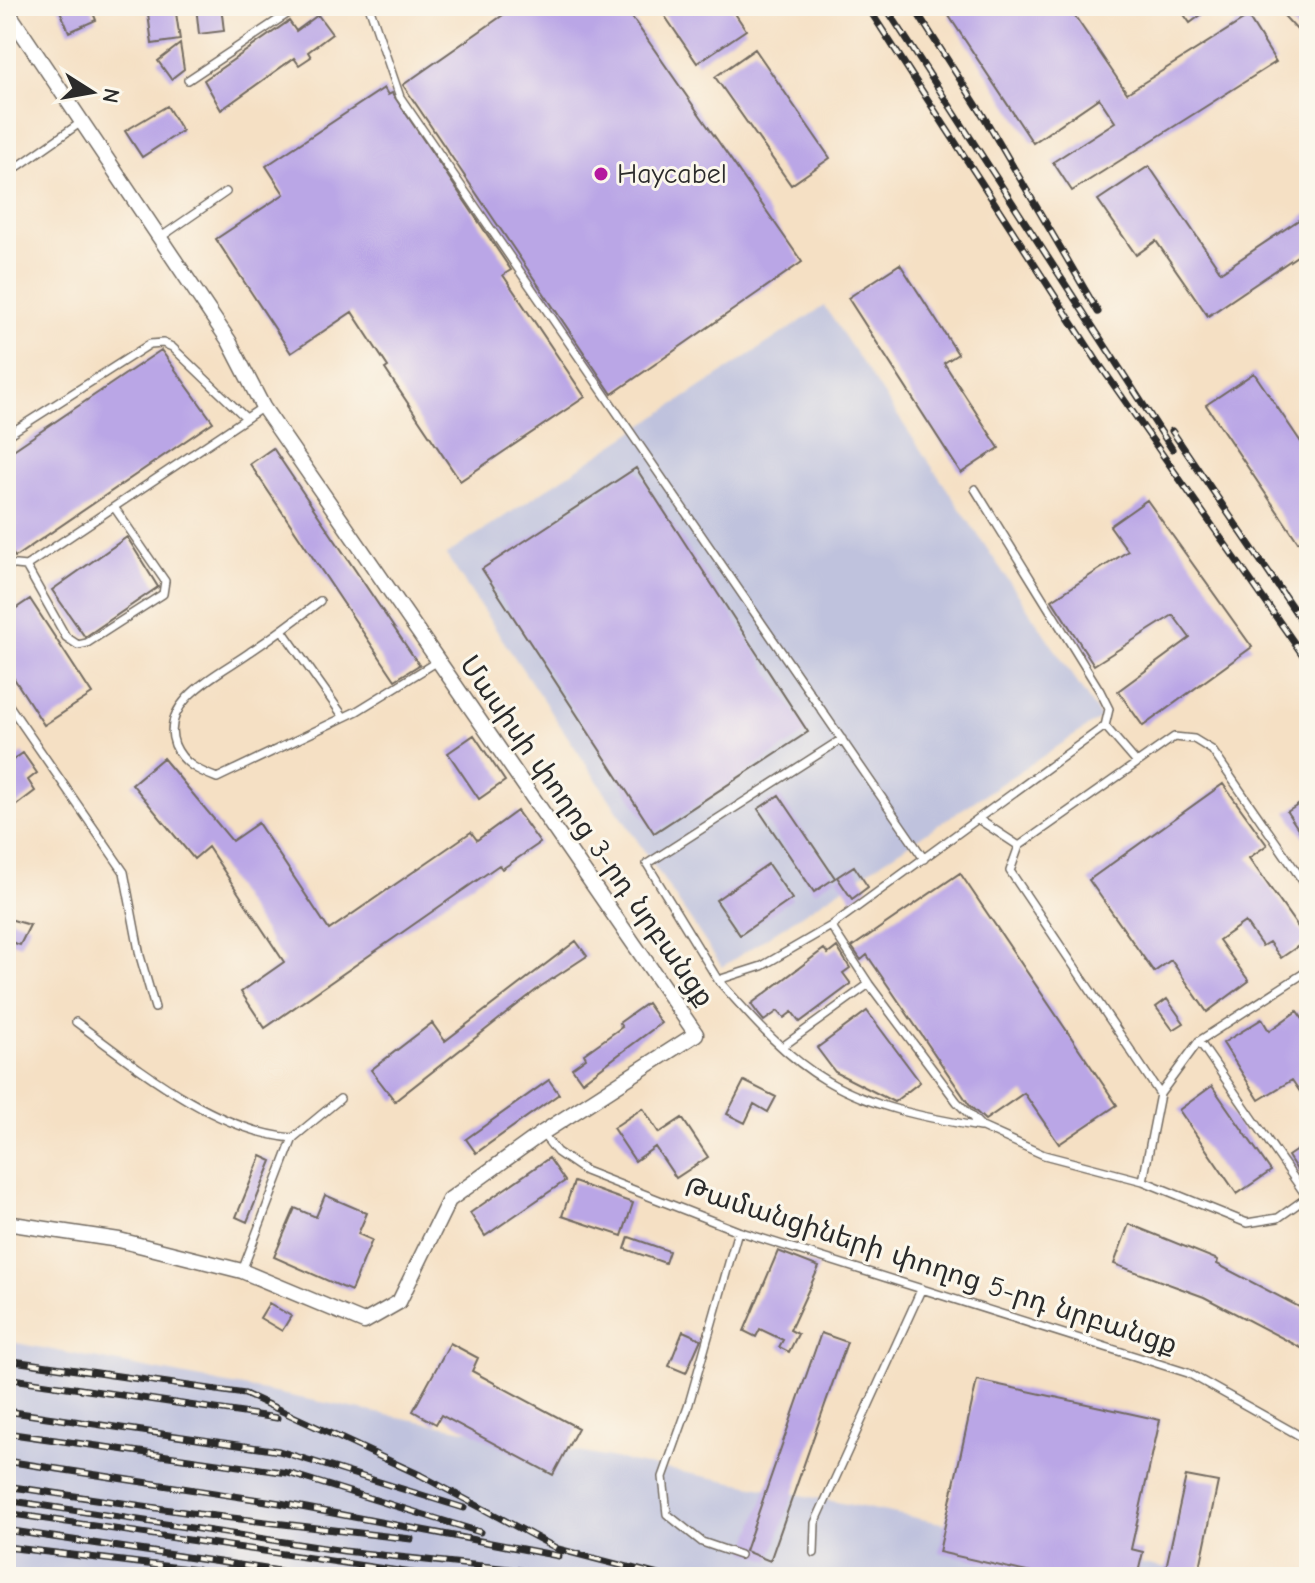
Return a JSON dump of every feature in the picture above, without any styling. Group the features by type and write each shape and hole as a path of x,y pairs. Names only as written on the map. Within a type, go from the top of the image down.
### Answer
{"street":[{"name":"Մասիսի փողոց 3-րդ նրբանցք","path":"6,9 229,341 263,407 696,1034 542,1133 449,1200 399,1302 364,1322 242,1271 119,1240 6,1223"}],"lane":[{"path":"188,80 299,6"},
{"path":"369,6 400,97 924,859"},
{"path":"6,175 80,123"},
{"path":"161,237 226,192"},
{"path":"6,436 150,344 163,343 172,347 246,418"},
{"path":"6,564 26,566 263,407"},
{"path":"718,980 762,966 831,926 1105,726 1109,709 1100,691 975,489"},
{"path":"26,566 66,637 78,645 87,643 163,594 165,581 114,507"},
{"path":"320,601 190,694 174,716 171,733 178,752 195,769 217,778 343,716 438,661"},
{"path":"282,630 343,716"},
{"path":"6,701 124,872 140,956 155,1008"},
{"path":"1105,726 1137,763"},
{"path":"1160,1094 1010,871 1019,846 1174,737 1194,739 1212,750 1309,890"},
{"path":"842,739 647,864 718,980 782,1047 827,1081 909,1115 982,1127 1044,1155 1143,1181 1247,1223 1278,1218 1308,1197 1199,1041"},
{"path":"978,819 1019,846"},
{"path":"831,926 869,984 957,1102 982,1127"},
{"path":"1143,1181 1160,1094 1199,1041 1309,970"},
{"path":"782,1047 869,984"},
{"path":"76,1022 160,1084 259,1135 293,1138"},
{"path":"242,1271 293,1138 340,1099"},
{"name":"Թամանցիների փողոց 5-րդ նրբանցք","path":"542,1133 557,1152 585,1171 738,1231 1188,1373 1309,1441"},
{"path":"738,1231 688,1407 663,1477 667,1514 702,1542 740,1555"},
{"path":"814,1553 815,1523 921,1290"}],"shaded area":[{"path":"824,306 1101,718 722,967 446,555"},
{"path":"6,1341 862,1507 1208,1577 6,1577"}],"building":[{"path":"58,6 90,6 96,20 69,32"},
{"path":"147,6 175,6 180,40 152,44"},
{"path":"196,6 221,6 224,31 199,34"},
{"name":"Haycabel","path":"516,6 624,6 802,262 612,394 403,85"},
{"path":"658,6 730,6 746,30 697,63"},
{"path":"963,6 1068,6 1127,93 1248,17 1276,62 1072,191 1053,162 1115,122 1099,98 1033,143 949,16"},
{"path":"1178,6 1213,6 1190,23"},
{"path":"1275,6 1309,6 1309,43"},
{"path":"318,15 332,34 308,52 311,57 299,65 294,58 221,110 204,80 289,21 296,31"},
{"path":"180,44 184,69 171,79 158,61"},
{"path":"755,49 830,158 791,185 715,77"},
{"path":"384,88 388,95 392,93 511,270 503,275 585,397 460,481 385,369 388,367 352,312 291,353 216,239 284,194 266,166"},
{"path":"167,106 182,131 142,157 125,131"},
{"path":"1149,166 1221,272 1309,213 1309,248 1208,316 1156,241 1136,255 1098,200"},
{"path":"900,264 958,354 944,363 999,448 961,473 848,298"},
{"path":"161,350 213,422 15,557 6,544 6,455"},
{"path":"1254,373 1309,454 1309,535 1298,542 1206,405"},
{"path":"273,448 419,665 395,680 250,464"},
{"path":"636,468 808,732 654,833 482,569"},
{"path":"1147,500 1252,647 1143,726 1118,691 1190,638 1173,615 1094,665 1052,600 1128,551 1110,526"},
{"path":"127,537 158,587 85,637 52,590"},
{"path":"30,599 92,694 44,725 6,666 6,615"},
{"path":"474,735 505,781 479,799 448,753"},
{"path":"23,753 37,773 28,780 35,791 6,813 6,765"},
{"path":"163,758 232,841 258,823 329,930 471,832 477,840 517,811 540,843 502,869 499,865 265,1028 241,992 284,962 208,847 194,859 132,784"},
{"path":"1223,784 1267,845 1249,858 1307,940 1281,958 1269,942 1262,946 1245,922 1219,940 1249,981 1207,1012 1171,960 1154,972 1089,880"},
{"path":"779,795 835,878 814,892 758,809"},
{"path":"1309,798 1309,845 1287,812"},
{"path":"768,864 792,899 740,935 716,900"},
{"path":"854,866 868,887 852,899 837,877"},
{"path":"960,873 1117,1105 1059,1144 1024,1093 985,1120 970,1106 867,955 861,960 852,947"},
{"path":"6,918 30,925 20,945 6,940"},
{"path":"576,941 587,956 540,987 395,1101 371,1070 432,1023 445,1041"},
{"path":"837,947 850,968 843,973 851,984 800,1022 792,1012 784,1018 778,1011 764,1021 751,1004 824,949 828,954"},
{"path":"1167,999 1184,1023 1173,1030 1156,1007"},
{"path":"647,1003 661,1023 582,1082 572,1068 586,1058 584,1054 622,1027 619,1023"},
{"path":"867,1011 920,1082 894,1102 835,1072 817,1048"},
{"path":"1297,1011 1309,1028 1309,1105 1292,1080 1259,1100 1223,1043 1262,1019 1269,1031"},
{"path":"549,1080 559,1094 476,1153 466,1139"},
{"path":"744,1081 776,1097 768,1112 754,1104 745,1123 727,1114"},
{"path":"1212,1086 1271,1171 1237,1194 1179,1110"},
{"path":"643,1108 659,1133 682,1118 708,1157 676,1178 655,1147 635,1161 613,1128"},
{"path":"1309,1142 1309,1166 1299,1173 1288,1156"},
{"path":"261,1156 272,1161 247,1222 236,1217"},
{"path":"549,1158 565,1181 485,1236 470,1213"},
{"path":"574,1182 633,1203 622,1236 562,1216"},
{"path":"325,1195 367,1213 358,1234 372,1240 351,1291 274,1257 295,1208 316,1217"},
{"path":"1129,1224 1218,1260 1217,1264 1309,1312 1309,1352 1204,1297 1114,1264"},
{"path":"629,1237 669,1251 665,1263 625,1249"},
{"path":"778,1251 819,1267 790,1330 798,1334 789,1352 779,1347 783,1340 760,1329 756,1337 744,1331"},
{"path":"269,1303 291,1316 282,1331 260,1318"},
{"path":"683,1331 701,1339 686,1373 669,1366"},
{"path":"821,1333 847,1342 770,1561 745,1551"},
{"path":"450,1343 478,1358 472,1371 578,1428 553,1475 441,1415 436,1424 413,1411"},
{"path":"977,1380 1160,1420 1131,1549 1143,1552 1137,1577 1049,1577 939,1552"},
{"path":"1186,1476 1218,1482 1198,1577 1164,1577"}],"railway":[{"path":"867,6 1097,361 1309,664"},
{"path":"885,6 1172,449"},
{"path":"913,6 984,117 1098,312"},
{"path":"1172,431 1309,632"},
{"path":"6,1360 245,1394 420,1475 558,1549 666,1577"},
{"path":"6,1378 277,1418"},
{"path":"6,1411 279,1451 464,1508"},
{"path":"6,1433 288,1473 480,1532"},
{"path":"6,1461 280,1503 559,1556"},
{"path":"6,1486 198,1514 411,1539"},
{"path":"6,1500 344,1551 582,1577"},
{"path":"6,1513 439,1577"},
{"path":"6,1530 319,1577"},
{"path":"6,1547 197,1570"}],"place":[{"name":"Haycabel","path":"601,174"}]}
